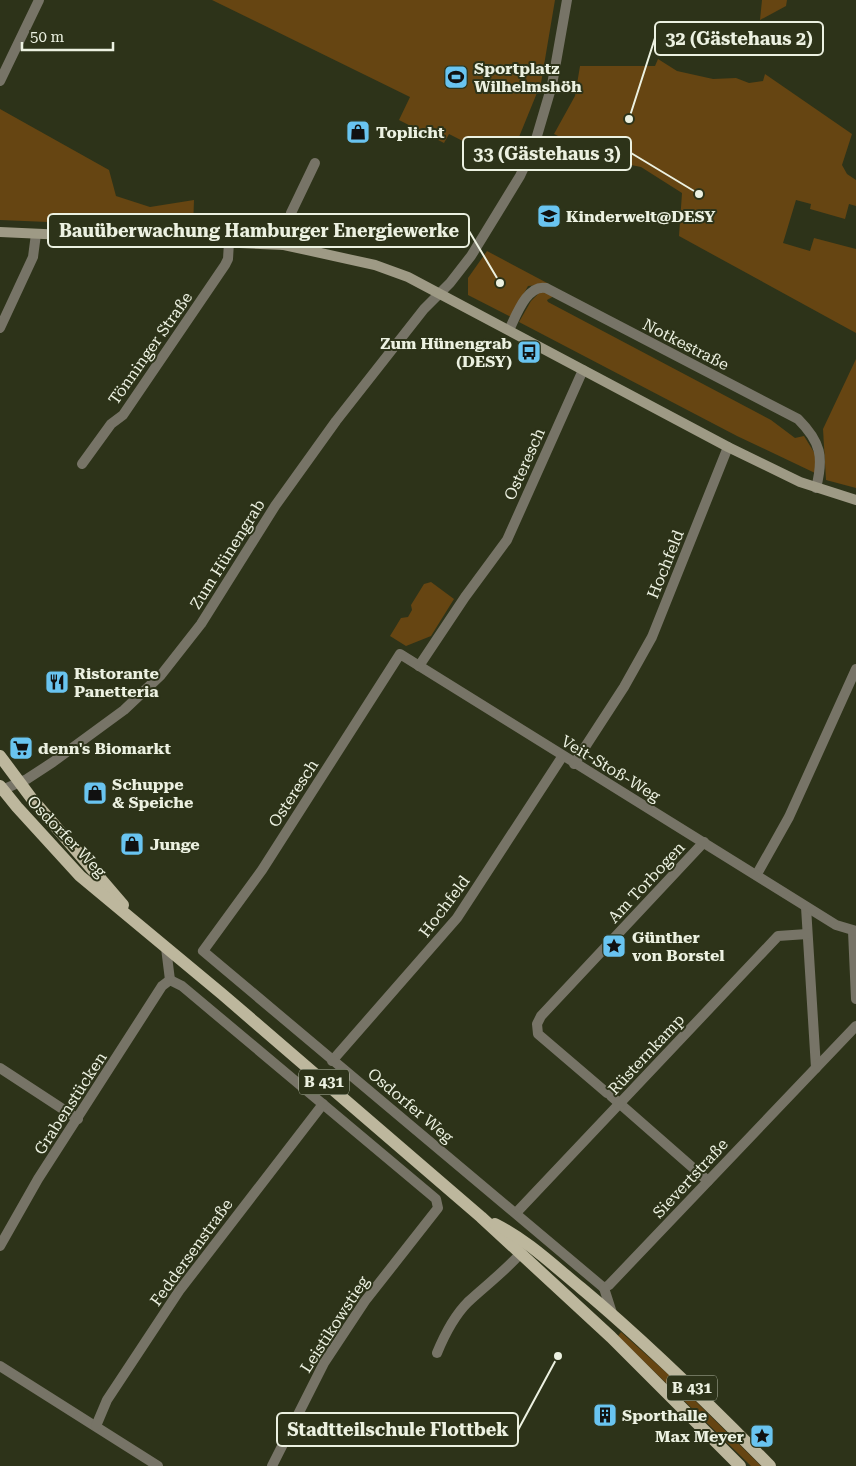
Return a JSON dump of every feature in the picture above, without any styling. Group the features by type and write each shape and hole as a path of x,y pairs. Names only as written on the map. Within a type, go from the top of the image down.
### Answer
{"main road":[{"name":"B 431","path":"0,756 19,783"},
{"name":"Osdorfer Weg","path":"19,783 101,877 136,921"},
{"name":"Osdorfer Weg","path":"1,789 63,859 92,887 136,921 222,994 480,1217 610,1338 740,1466"},
{"name":"Osdorfer Weg","path":"480,1217 512,1233 612,1313 672,1368 770,1466"}],"street":[{"path":"0,81 39,0"},
{"path":"439,293 471,256 522,171 539,131 552,85 567,0"},
{"path":"284,245 292,213 315,163"},
{"path":"0,232 284,245 375,264 408,277 439,293 728,447 816,488 856,500"},
{"path":"0,328 33,257 36,234"},
{"name":"Tönninger Straße","path":"82,464 111,424 123,415 225,265 228,259 229,242"},
{"name":"Notkestraße","path":"509,330 532,291 541,287 546,288 798,420 810,431 820,456 816,488"},
{"name":"Zum Hünengrab","path":"1,789 19,783 53,762 124,710 161,675 201,624 275,506 336,421 397,342 439,293"},
{"name":"Osteresch","path":"419,666 465,597 507,540 583,370"},
{"name":"Hochfeld","path":"574,764 624,687 652,637 728,447"},
{"name":"Osteresch","path":"206,946 262,870 400,654"},
{"name":"Veit-Stoß-Weg","path":"400,654 562,757 757,874 836,926 854,931"},
{"path":"757,874 789,817 856,669"},
{"name":"Hochfeld","path":"332,1061 457,918 562,757"},
{"name":"Am Torbogen","path":"704,842 541,1016 537,1024 538,1034 708,1181"},
{"path":"806,907 816,1068"},
{"path":"854,931 856,1000"},
{"name":"Rüsternkamp","path":"516,1213 778,936 807,934"},
{"name":"Osdorfer Weg","path":"206,946 204,951 207,956 604,1288"},
{"path":"166,948 170,980 182,986 323,1104"},
{"name":"Grabenstücken","path":"0,1246 38,1179 162,986 170,980"},
{"name":"Sievertstraße","path":"604,1288 609,1285 856,1026"},
{"path":"0,1068 78,1119"},
{"name":"Leistikowstieg","path":"272,1466 324,1363 365,1301 438,1208 436,1199 323,1104"},
{"name":"Feddersenstraße","path":"96,1426 107,1400 180,1291 323,1104"},
{"path":"438,1352 443,1339 466,1303 503,1273 520,1254"},
{"path":"604,1288 612,1313"},
{"path":"0,1366 158,1466"}],"shaded area":[{"name":"Sportplatz Wilhelmshöh","path":"212,0 555,0 541,83 508,164 449,134 444,143 399,120 410,97"},
{"path":"762,0 787,0 786,6 760,20"},
{"path":"658,59 677,71 713,79 736,78 749,83 763,81 765,74 852,134 842,165 847,174 856,180 856,206 849,204 845,219 810,209 811,204 796,200 783,243 810,251 814,238 856,249 856,333 679,236 682,193 641,167 601,159 600,164 577,150 574,153 555,141 558,136 554,134 575,96 580,66 655,66"},
{"path":"0,109 109,170 116,196 150,207 194,200 193,228 0,220"},
{"path":"487,251 549,284 528,286 511,317 468,295 468,278"},
{"path":"541,291 554,296 547,300 548,302 771,420 795,438 804,436 817,457 815,473 737,436 519,322 531,301"},
{"path":"856,359 856,488 826,480 823,429"},
{"path":"431,582 454,599 431,636 406,646 390,636 401,618 408,617 412,610 411,605 424,584"},
{"path":"621,1332 670,1376 761,1466 751,1466 618,1336"}],"place":[{"name":"Sportplatz Wilhelmshöh","path":"456,77"},
{"name":"32 (Gästehaus 2)","path":"629,119"},
{"name":"Toplicht","path":"358,132"},
{"name":"33 (Gästehaus 3)","path":"699,194"},
{"name":"Kinderwelt@DESY","path":"549,216"},
{"name":"Bauüberwachung Hamburger Energiewerke","path":"500,283"},
{"name":"Zum Hünengrab (DESY)","path":"529,352"},
{"name":"Ristorante Panetteria","path":"57,682"},
{"name":"denn's Biomarkt","path":"21,748"},
{"name":"Schuppe & Speiche","path":"95,793"},
{"name":"Junge","path":"132,844"},
{"name":"Günther von Borstel","path":"614,946"},
{"name":"Stadtteilschule Flottbek","path":"558,1356"},
{"name":"Sporthalle","path":"605,1415"},
{"name":"Max Meyer","path":"762,1436"}]}
